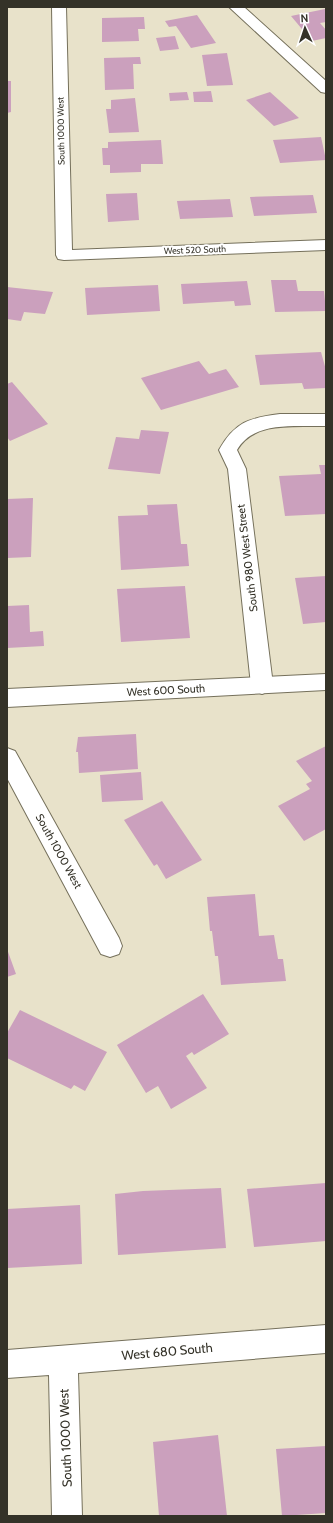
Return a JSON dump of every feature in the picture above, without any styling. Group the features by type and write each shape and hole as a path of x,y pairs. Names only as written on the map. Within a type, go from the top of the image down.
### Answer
{"street":[{"name":"South 1000 West","path":"59,7 64,255"},
{"path":"236,7 326,89"},
{"name":"West 520 South","path":"64,255 326,245"},
{"name":"South 980 West Street","path":"262,685 237,469 228,450 237,436 253,426 277,422 326,420"},
{"name":"West 600 South","path":"7,698 326,682"},
{"name":"South 1000 West","path":"7,757 110,946"},
{"name":"West 680 South","path":"7,1364 326,1338"},
{"name":"South 1000 West","path":"63,1359 67,1516"}],"building":[{"path":"325,9 326,22 320,23 326,30 326,38 312,41 291,16"},
{"path":"197,15 216,43 191,48 176,26 169,27 165,21"},
{"path":"144,17 145,29 138,29 139,41 102,42 102,18"},
{"path":"175,36 179,49 160,51 156,38"},
{"path":"227,53 233,85 207,86 202,55"},
{"path":"140,57 141,64 133,64 134,89 105,90 104,58"},
{"path":"7,81 11,81 11,112 7,113"},
{"path":"211,91 213,102 194,102 193,92"},
{"path":"187,92 189,100 170,101 169,93"},
{"path":"270,92 299,118 274,126 246,100"},
{"path":"135,98 139,132 109,133 106,109 111,109 111,100"},
{"path":"321,137 326,160 280,163 273,140"},
{"path":"161,140 163,164 141,164 141,172 110,173 110,165 103,165 102,148 108,148 108,142"},
{"path":"137,193 139,220 108,222 106,194"},
{"path":"313,195 317,213 254,216 250,197"},
{"path":"230,199 233,217 180,219 177,201"},
{"path":"271,280 296,280 298,291 324,291 326,311 275,312"},
{"path":"247,281 251,305 235,306 234,301 183,304 181,284"},
{"path":"158,285 160,311 87,315 85,288"},
{"path":"7,287 53,292 45,314 24,312 21,321 7,319"},
{"path":"321,352 326,370 326,388 304,389 302,383 260,385 255,355"},
{"path":"199,361 209,374 226,369 239,387 161,410 141,378"},
{"path":"12,382 48,424 10,441 7,437 7,384"},
{"path":"141,430 169,432 160,474 108,469 116,437 139,439"},
{"path":"319,465 326,465 326,514 285,516 279,476 321,474"},
{"path":"33,498 31,557 7,558 7,499"},
{"path":"177,504 181,544 187,544 189,566 121,570 118,516 148,515 147,505"},
{"path":"326,576 326,622 303,624 295,578"},
{"path":"185,586 190,638 121,642 117,589"},
{"path":"29,605 30,632 43,631 44,646 7,648 7,606"},
{"path":"136,734 138,769 79,773 78,752 76,752 78,737"},
{"path":"326,746 326,829 304,841 278,806 310,789 306,784 312,781 296,761"},
{"path":"141,772 143,800 102,802 100,775"},
{"path":"162,801 202,860 166,879 157,864 154,866 124,820"},
{"path":"255,894 259,936 274,935 278,959 283,959 286,981 221,985 218,956 215,956 212,931 210,931 207,897"},
{"path":"7,949 16,974 7,977"},
{"path":"203,994 229,1034 194,1055 192,1052 186,1056 207,1088 171,1109 158,1086 146,1093 117,1045"},
{"path":"20,1010 107,1052 85,1091 74,1085 71,1089 7,1058 7,1033"},
{"path":"326,1183 326,1241 254,1247 247,1189"},
{"path":"221,1188 226,1248 118,1255 115,1194 143,1191"},
{"path":"80,1205 82,1264 7,1268 7,1209"},
{"path":"218,1435 227,1516 159,1516 153,1442"},
{"path":"326,1446 326,1513 282,1516 276,1449"}]}
